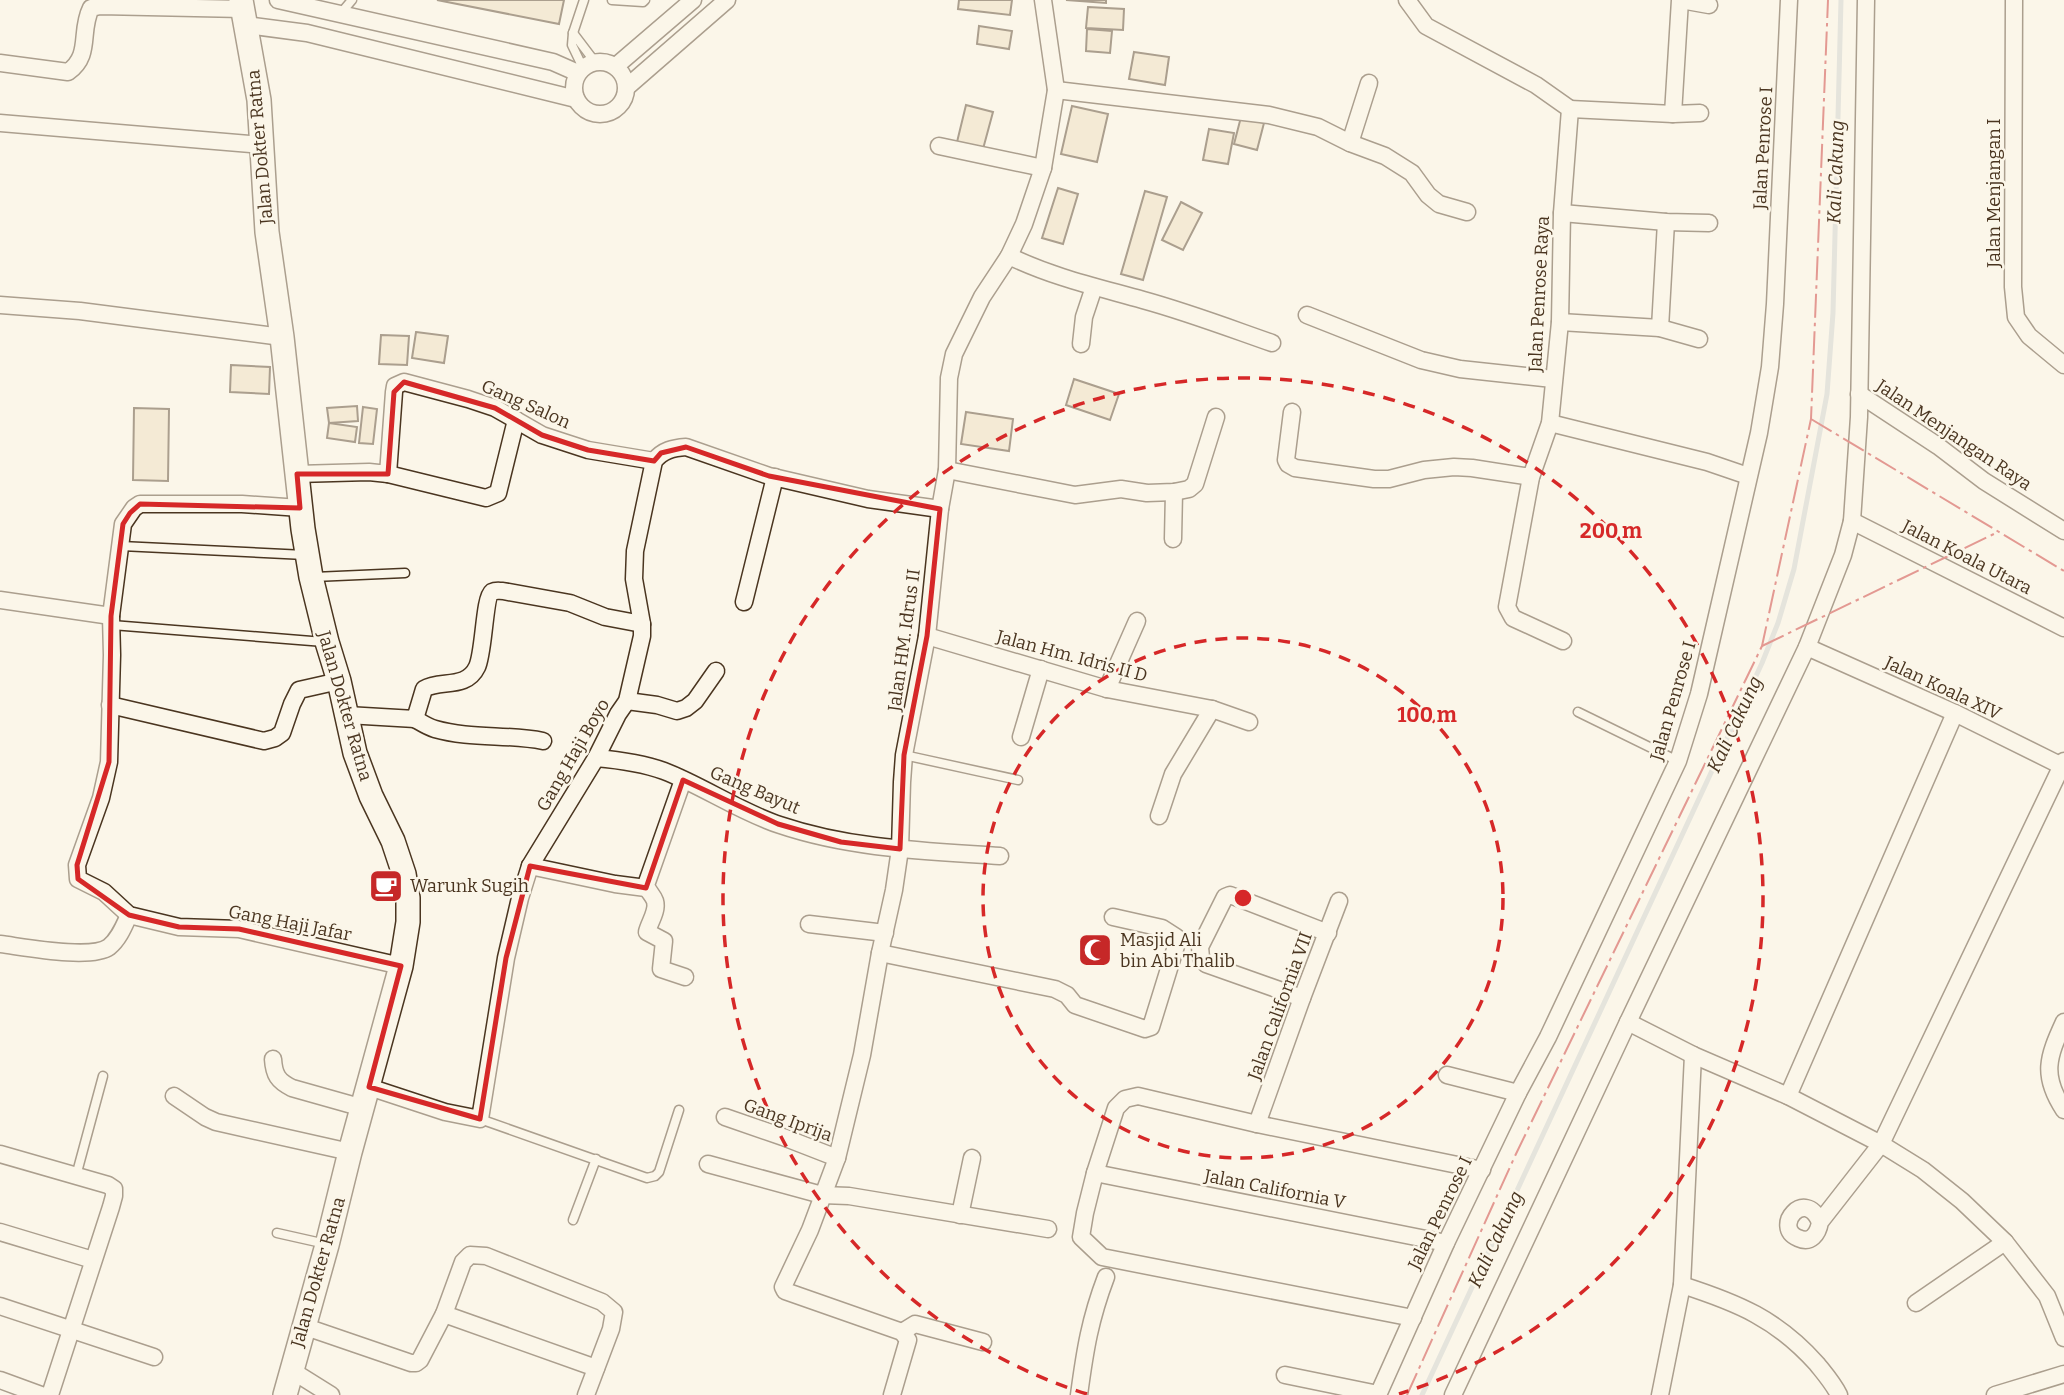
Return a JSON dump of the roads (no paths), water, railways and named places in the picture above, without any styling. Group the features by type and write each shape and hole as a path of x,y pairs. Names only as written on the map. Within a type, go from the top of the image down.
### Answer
{"street":[{"path":"278,0 553,62 585,67 606,62 622,72 627,87"},
{"path":"616,66 693,0"},
{"path":"585,67 573,86 576,99 587,111 602,114 617,108 627,87 727,0"},
{"name":"Jalan HM. Idrus II","path":"902,1332 785,1291 783,1287 810,1230 837,1158 862,1055 885,933 900,849 904,755 927,636 940,509 947,470 949,378 954,354 982,297 1009,256 1024,224 1043,168 1056,90 1042,0"},
{"path":"1407,0 1426,26 1536,85 1570,109 1700,113"},
{"path":"1673,114 1681,0 1709,5"},
{"name":"Jalan Penrose I","path":"1378,1394 1446,1243 1548,1037 1678,761 1699,694 1759,433 1770,367 1789,0"},
{"path":"1453,1395 1807,647 1843,555 1852,521 1859,394 1866,0"},
{"name":"Jalan Menjangan I","path":"2014,0 2012,287 2016,317 2029,336 2064,365"},
{"path":"0,63 68,72 77,65 82,56 91,8 100,6 243,12 307,33 576,99"},
{"name":"Jalan Dokter Ratna","path":"243,12 259,100 267,232 309,566 355,753 371,796 393,841 404,874 408,898 408,922 401,966 285,1395"},
{"path":"1350,144 1369,83"},
{"path":"1056,90 1269,115 1318,127 1350,144 1385,156 1412,173 1428,195 1439,204 1467,212"},
{"name":"Jalan Penrose Raya","path":"1563,641 1513,618 1507,607 1531,477 1550,423 1560,322 1562,213 1570,109"},
{"path":"0,123 262,145"},
{"path":"939,146 1043,168"},
{"path":"1562,213 1709,223"},
{"path":"1660,328 1666,222"},
{"path":"1009,256 1037,269 1147,300 1272,343"},
{"path":"1081,344 1084,317 1094,287"},
{"path":"0,305 80,311 282,337"},
{"path":"1307,315 1421,360 1460,369 1553,379"},
{"path":"1560,322 1660,328 1699,339"},
{"name":"Gang Salon","path":"388,474 395,386 404,382 495,408 542,435 587,450 654,461"},
{"name":"Jalan Menjangan Raya","path":"1859,394 1938,446 1984,481 2064,531"},
{"path":"1292,412 1286,460 1294,468 1381,479 1454,467 1531,477"},
{"path":"947,470 1075,495 1121,489 1147,493 1174,492 1189,489 1195,484 1216,417"},
{"path":"297,474 388,474 486,498 498,493 516,420"},
{"path":"1550,423 1707,462 1748,476"},
{"path":"654,461 661,453 687,447 775,477 868,499 940,509"},
{"name":"Gang Haji Boyo","path":"480,1119 506,958 530,866 596,758 618,713 627,701 638,656 642,624 634,566 654,461"},
{"path":"744,602 775,477"},
{"path":"1173,540 1174,492"},
{"path":"0,944 83,954 100,952 117,938 129,915 104,892 78,879 76,873 109,762 112,621 123,524 134,508 140,504 242,504 300,508"},
{"name":"Jalan Koala Utara","path":"1852,521 2064,628"},
{"path":"415,719 424,689 461,681 474,672 479,664 487,603 492,592 503,591 570,603 605,617 642,624"},
{"path":"0,600 112,621"},
{"path":"1107,690 1137,621"},
{"name":"Jalan Hm. Idris II D","path":"927,636 1107,690 1212,709 1248,722"},
{"name":"Jalan Koala XIV","path":"1807,647 2063,763"},
{"path":"1021,737 1041,669"},
{"path":"627,701 677,711 686,708 695,701 716,671"},
{"path":"110,705 264,741 282,733 299,690 339,681"},
{"path":"1158,816 1173,774 1212,709"},
{"path":"1788,1096 1955,713"},
{"path":"346,715 415,719 432,729 448,732 543,741"},
{"name":"Gang Bayut","path":"596,758 646,766 778,824 841,842 1000,856"},
{"path":"1820,1222 1881,1144 2063,763"},
{"path":"646,888 683,780"},
{"path":"530,866 646,888 654,898 655,908 647,932 664,941 661,969 685,977"},
{"path":"1302,998 1206,964 1201,958 1200,947 1225,897 1230,895 1328,933"},
{"name":"Jalan California VII","path":"1257,1124 1339,901"},
{"name":"Gang Haji Jafar","path":"129,915 179,927 239,929 401,966"},
{"path":"880,953 1055,989 1068,995 1075,1005 1145,1029 1151,1027 1176,946 1176,937 1162,928 1113,917"},
{"path":"809,924 885,933"},
{"path":"1628,1022 1693,1055 1788,1096 1881,1144 1923,1170 1962,1201 2006,1242 2047,1296 2064,1338"},
{"path":"2064,1022 2051,1050 2048,1069 2051,1089 2064,1110"},
{"path":"1660,1395 1682,1285 1693,1055"},
{"path":"273,1059 275,1075 281,1083 292,1088 366,1097 480,1119"},
{"path":"1447,1075 1518,1093"},
{"path":"174,1096 216,1122 350,1152"},
{"path":"1413,1318 1102,1257 1081,1237 1085,1213 1116,1108 1125,1099 1138,1096 1257,1124 1482,1170"},
{"name":"Gang Iprija","path":"725,1117 837,1158"},
{"path":"0,1154 114,1189 50,1395"},
{"path":"960,1215 972,1158"},
{"path":"708,1164 822,1195 849,1196 1048,1229"},
{"name":"Jalan California V","path":"1096,1173 1446,1243"},
{"path":"0,1232 93,1260"},
{"path":"1916,1303 2006,1242"},
{"path":"303,1326 416,1363 444,1314 463,1262 470,1255 486,1256 602,1302 614,1312 613,1322 586,1395"},
{"path":"1079,1395 1094,1307 1106,1277"},
{"path":"1682,1285 1731,1301 1771,1322 1806,1352 1834,1385 1839,1395"},
{"path":"0,1306 154,1357"},
{"path":"444,1314 596,1368"},
{"path":"895,1394 908,1340 902,1332 915,1324 984,1342"},
{"path":"291,1370 331,1395"},
{"path":"1995,1395 2064,1374"},
{"path":"1285,1375 1378,1394"},
{"path":"0,1380 41,1395"}],"lane":[{"path":"341,13 352,0"},
{"path":"584,0 573,33 572,45 585,67"},
{"path":"612,0 645,0"},
{"path":"573,33 585,67"},
{"path":"121,546 309,566 405,573"},
{"path":"112,621 303,642 327,642"},
{"path":"1578,712 1678,761"},
{"path":"904,755 1018,780"},
{"path":"76,1176 103,1076"},
{"path":"480,1119 648,1178 659,1172 679,1110"},
{"path":"573,1220 596,1159"},
{"path":"277,1233 327,1245"}],"waterway":[{"name":"Kali Cakung","path":"1422,1395 1762,663 1778,623 1794,569 1827,394 1833,313 1841,0"}],"place":[{"name":"Warunk Sugih","path":"386,886"},
{"name":"Masjid Ali bin Abi Thalib","path":"1095,950"}]}
